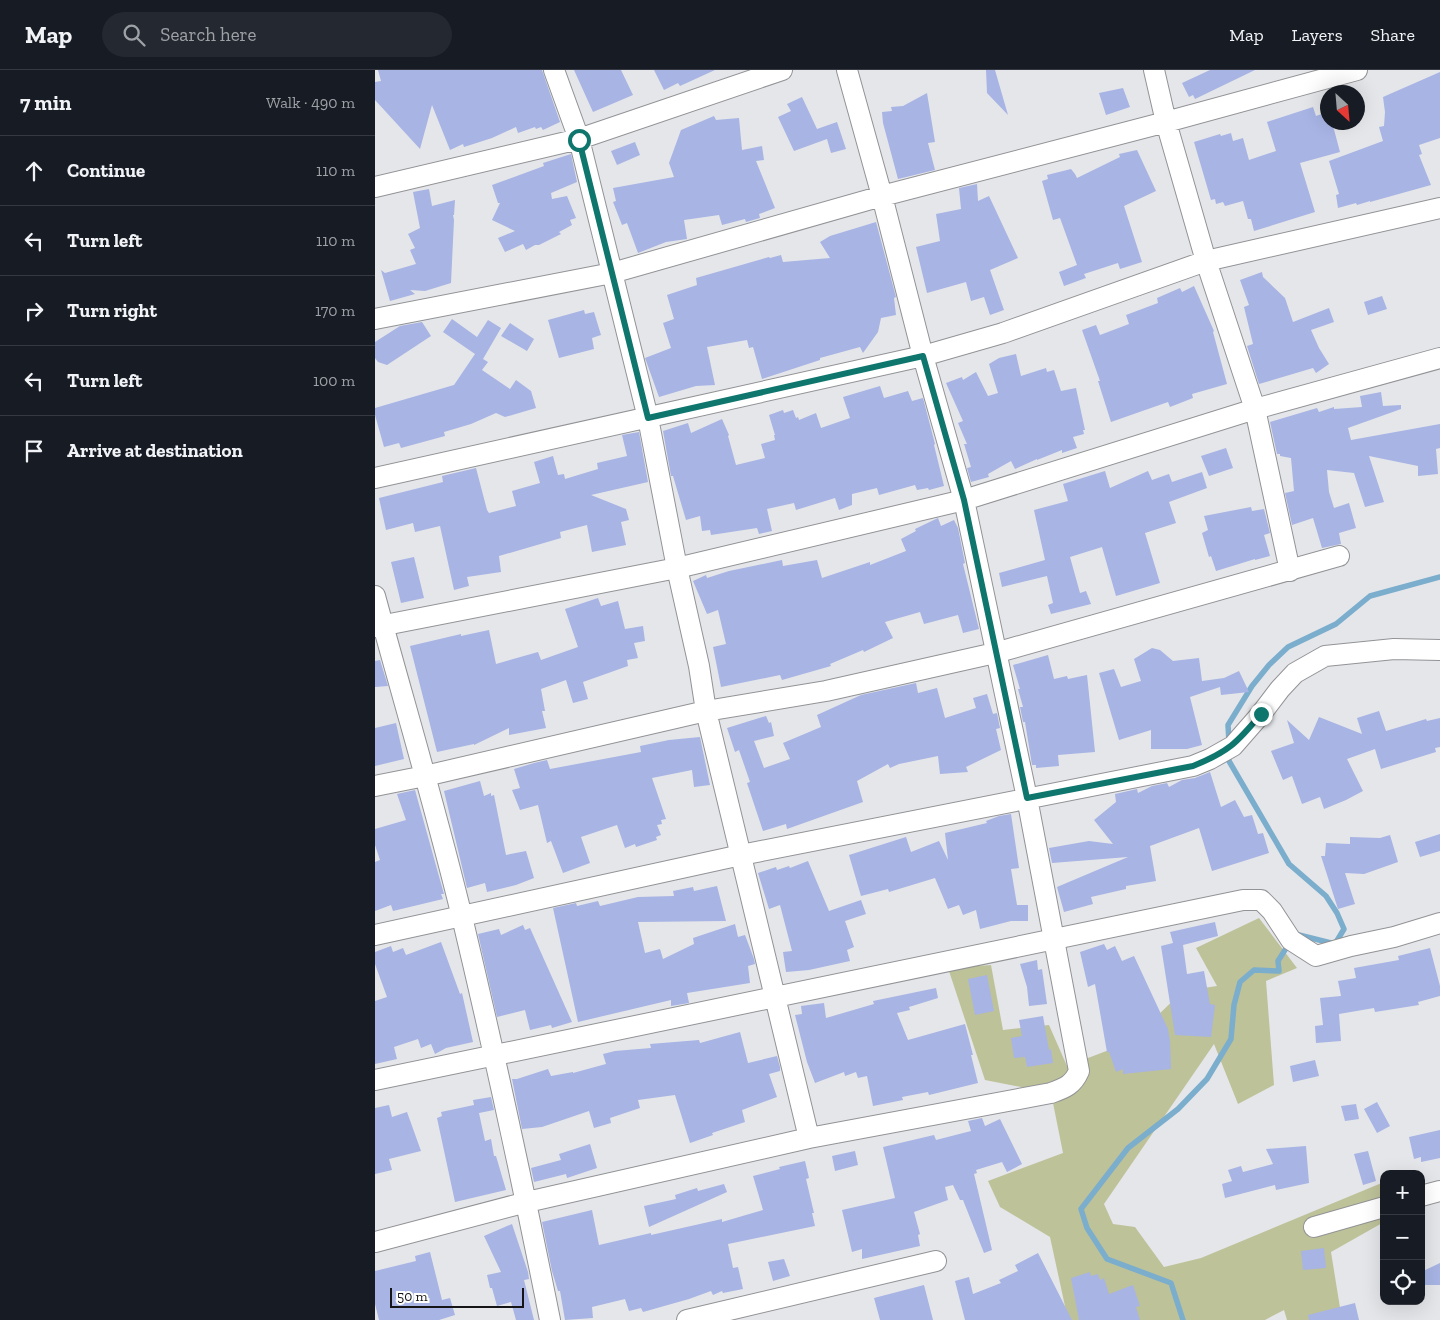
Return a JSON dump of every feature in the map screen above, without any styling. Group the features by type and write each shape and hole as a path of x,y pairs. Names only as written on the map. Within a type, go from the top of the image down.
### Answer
{"street":[{"path":"554,70 579,140 648,418 677,568 699,666 706,711 809,1138"},
{"path":"375,187 579,140 782,70"},
{"path":"375,1242 527,1202 809,1138 1051,1093 1067,1087 1075,1080 1079,1071 1027,798 964,500 923,356 847,70"},
{"path":"1154,70 1206,261 1255,409 1290,570"},
{"path":"375,319 612,273 882,196 1167,122 1357,70"},
{"path":"375,478 923,356 1003,333 1206,261 1440,208"},
{"path":"379,626 677,568 964,500 1255,409 1440,358"},
{"path":"375,786 706,711 826,691 995,653 1339,556"},
{"path":"375,596 379,626 425,776 462,916 527,1202 549,1320"},
{"path":"375,935 741,855 1193,766 1233,746 1295,673 1325,656 1394,649 1440,650"},
{"path":"375,1080 1243,900 1261,900 1272,911 1291,940 1316,956 1394,937 1440,923"},
{"path":"1425,1195 1440,1191"},
{"path":"1313,1227 1380,1208"},
{"path":"687,1320 936,1261"}],"green space":[{"path":"1259,918 1297,968 1266,981 1274,1085 1238,1104 1214,1044 1104,1204 1113,1224 1135,1227 1164,1267 1201,1258 1380,1184 1380,1224 1331,1252 1342,1320 1287,1320 1284,1310 1265,1320 1068,1320 1050,1237 1000,1207 988,1181 1063,1153 1051,1093 985,1080 948,968 991,965 1003,1030 1049,1025 1067,1066 1130,1042 1183,991 1217,986 1196,948"}],"building":[{"path":"378,70 542,70 560,122 543,130 541,127 536,129 535,127 518,133 516,127 492,138 464,147 463,144 450,150 432,105 420,149 375,100 375,82 381,81"},
{"path":"574,70 621,70 633,95 593,112"},
{"path":"654,70 715,70 680,86 678,83 664,90"},
{"path":"986,70 995,70 1008,115 987,93"},
{"path":"1210,70 1255,70 1195,99 1193,95 1189,97 1182,83"},
{"path":"1440,72 1440,138 1419,145 1422,154 1419,155 1431,185 1370,202 1357,205 1356,203 1338,208 1336,195 1339,194 1329,161 1383,141 1379,127 1384,126 1383,97"},
{"path":"1123,88 1130,107 1106,115 1099,93"},
{"path":"927,93 935,142 928,143 935,170 898,179 883,123 882,112 892,111 891,107 903,106"},
{"path":"802,97 817,129 837,122 846,149 831,153 827,139 794,151 778,117 791,111 787,104"},
{"path":"1313,107 1316,116 1320,115 1320,130 1334,130 1340,152 1300,163 1315,212 1254,231 1251,219 1248,219 1243,201 1225,206 1223,202 1216,204 1215,199 1211,200 1194,142 1220,134 1221,136 1231,133 1233,141 1243,138 1249,160 1276,151 1267,122"},
{"path":"714,116 716,120 739,118 742,150 762,146 764,160 756,161 775,208 759,214 760,218 746,222 745,219 722,225 719,215 684,220 687,239 666,242 638,253 627,223 622,225 613,202 616,201 613,188 674,177 669,163 681,130"},
{"path":"635,142 640,155 617,165 611,151"},
{"path":"1137,150 1156,191 1124,206 1142,262 1120,269 1118,263 1084,274 1086,278 1064,286 1059,272 1077,265 1060,218 1053,220 1042,181 1048,179 1047,175 1071,169 1077,178 1120,157 1119,154"},
{"path":"571,154 577,182 551,193 552,199 567,196 576,218 570,220 572,225 559,232 561,234 539,245 526,250 523,244 505,252 498,238 515,231 492,220 500,203 498,203 492,185 544,166 543,163"},
{"path":"977,184 978,201 989,196 1018,258 990,270 1004,310 990,315 984,297 971,301 966,282 927,293 916,247 940,241 936,214 961,209 959,188"},
{"path":"429,189 432,206 455,200 451,283 425,291 410,290 415,294 390,301 381,270 385,273 416,264 410,250 415,248 408,234 420,228 413,192"},
{"path":"876,222 896,297 894,298 896,315 881,318 878,332 863,353 860,347 820,358 820,360 762,379 753,347 749,348 747,340 707,347 715,385 696,386 659,397 645,358 671,348 663,323 674,319 667,295 697,285 696,278 769,257 781,255 783,262 830,258 820,242 830,236"},
{"path":"1262,272 1263,277 1285,298 1293,322 1329,308 1334,322 1311,330 1329,364 1316,373 1313,368 1259,384 1247,346 1253,344 1244,307 1249,305 1240,280"},
{"path":"1194,286 1214,331 1227,384 1192,394 1193,398 1170,407 1168,402 1111,422 1098,381 1100,381 1082,330 1096,325 1100,335 1129,324 1126,315 1158,303 1157,298 1180,288 1182,292"},
{"path":"1382,296 1387,309 1368,315 1364,302"},
{"path":"584,310 585,314 594,312 601,335 592,338 594,349 559,358 548,320"},
{"path":"452,319 477,337 488,320 501,328 483,359 488,362 482,370 510,389 516,380 531,391 536,408 505,417 496,413 471,424 444,432 445,436 401,448 399,443 384,447 375,415 375,408 454,385 475,354 443,332"},
{"path":"422,322 431,336 387,365 378,362 375,358 375,342 400,326"},
{"path":"510,323 534,339 527,351 501,336"},
{"path":"1016,354 1021,376 1046,368 1047,372 1054,370 1061,391 1076,388 1085,430 1083,430 1084,434 1073,437 1077,448 1062,453 1062,450 1015,469 1011,461 988,474 989,477 971,482 967,468 971,467 964,444 967,444 958,423 963,421 946,383 962,377 963,380 976,372 988,396 998,393 989,364 999,358"},
{"path":"880,386 884,398 908,391 912,401 923,398 944,486 929,490 928,488 917,490 915,485 879,495 877,488 852,494 852,505 839,510 835,498 796,510 794,503 767,509 772,531 759,534 757,528 711,535 710,530 702,531 700,516 686,520 673,476 671,476 663,431 688,423 691,433 722,419 729,435 736,465 765,458 761,444 775,440 769,415 783,410 784,413 793,410 796,418 798,417 799,420 816,413 821,428 850,418 843,397"},
{"path":"1381,392 1383,406 1401,405 1401,409 1348,428 1351,440 1440,424 1440,448 1436,449 1438,474 1418,476 1418,466 1369,456 1384,502 1365,507 1354,473 1327,470 1329,492 1334,508 1349,503 1356,528 1339,533 1341,544 1322,548 1313,518 1292,525 1285,493 1294,491 1291,458 1277,454 1270,422 1317,408 1319,412 1334,407 1334,409 1362,407 1360,396"},
{"path":"639,432 648,482 591,495 626,509 629,520 621,522 626,545 592,552 587,525 560,532 561,538 499,556 501,572 467,577 469,586 454,590 440,526 415,532 413,523 386,530 379,498 443,482 442,476 476,468 489,513 516,506 512,491 540,483 534,462 553,456 558,475 564,474 565,479 598,469 597,463 627,456 622,435"},
{"path":"1226,448 1233,468 1209,476 1201,456"},
{"path":"1105,471 1110,488 1148,471 1152,480 1169,474 1172,482 1202,472 1207,488 1169,502 1176,523 1145,533 1160,583 1116,596 1102,547 1070,557 1080,593 1086,591 1091,604 1051,614 1048,605 1053,603 1047,576 1002,587 999,573 1045,560 1034,510 1068,501 1063,484"},
{"path":"1251,507 1252,511 1264,509 1270,533 1264,535 1270,556 1216,571 1211,556 1209,557 1202,533 1208,530 1204,516"},
{"path":"938,518 941,526 954,520 958,528 965,563 963,564 979,629 963,633 958,615 924,624 920,612 885,622 893,638 864,652 863,650 830,664 831,666 782,680 780,675 721,687 713,647 726,644 718,610 707,614 693,581 706,575 707,578 729,571 782,560 783,566 817,560 822,578 870,562 870,565 906,551 901,539 916,531 915,529"},
{"path":"414,557 424,598 401,603 391,562"},
{"path":"598,598 601,606 618,601 625,629 643,626 645,641 634,643 638,658 627,660 628,666 583,682 588,699 573,703 566,680 541,689 545,711 542,711 546,728 509,735 509,728 474,745 437,752 410,646 461,634 461,636 489,630 496,664 538,652 541,660 578,647 565,609"},
{"path":"1152,648 1160,650 1173,661 1199,658 1202,681 1224,678 1239,671 1249,692 1221,695 1220,687 1190,697 1202,745 1187,749 1151,749 1151,730 1119,740 1099,673 1114,669 1121,687 1141,681 1134,659"},
{"path":"1048,655 1054,679 1067,676 1068,679 1087,675 1095,752 1058,755 1059,766 1036,768 1036,765 1032,765 1025,722 1023,722 1020,707 1023,707 1018,689 1020,689 1013,665"},
{"path":"380,660 388,686 375,687 375,661"},
{"path":"916,683 918,693 937,688 945,718 976,708 973,698 987,694 993,714 997,713 1000,728 996,729 1001,750 966,767 968,772 940,774 938,756 899,764 890,768 888,764 857,781 863,802 787,829 786,824 763,831 747,783 750,782 739,750 735,752 727,728 766,716 769,723 771,722 774,736 754,741 764,768 790,759 783,743 821,727 817,715 861,695"},
{"path":"1379,711 1386,731 1426,719 1427,721 1440,718 1440,747 1435,748 1436,752 1381,769 1375,749 1347,759 1363,791 1324,809 1320,797 1302,804 1292,776 1283,780 1271,751 1294,743 1287,720 1309,740 1319,717 1362,734 1357,718"},
{"path":"396,723 404,759 375,766 375,728"},
{"path":"700,737 710,785 694,787 692,770 652,778 666,819 661,820 662,824 657,825 661,835 656,837 657,840 636,847 635,844 625,848 617,825 581,837 590,863 563,873 551,841 547,843 538,805 520,810 512,790 520,788 514,769 534,763 547,760 550,769 641,752 640,746 669,740"},
{"path":"1210,772 1221,807 1235,800 1244,817 1252,815 1258,834 1263,833 1269,853 1212,871 1199,828 1150,846 1156,881 1126,886 1126,889 1091,897 1093,904 1064,912 1057,887 1128,857 1052,863 1049,848 1089,841 1113,844 1094,820 1116,802 1115,794 1137,789 1138,793 1152,786 1167,783 1169,787 1182,780 1195,778"},
{"path":"480,781 484,796 491,793 491,796 494,795 506,855 526,851 534,878 516,885 487,892 485,883 467,888 444,791"},
{"path":"415,790 444,894 441,894 443,899 393,911 391,905 375,911 375,862 380,860 375,845 375,829 406,820 397,794"},
{"path":"1011,814 1019,868 1011,869 1017,905 1028,905 1028,921 1011,921 980,929 976,910 963,915 959,905 948,909 935,878 889,892 888,889 861,896 849,855 906,837 911,852 939,841 948,860 945,833 987,823 986,821 999,816"},
{"path":"1440,834 1440,851 1420,857 1415,842"},
{"path":"1390,835 1398,862 1364,874 1345,873 1355,904 1338,909 1321,856 1325,856 1326,843 1350,844 1350,837 1380,838"},
{"path":"808,861 829,911 861,900 866,914 845,921 854,947 847,950 850,961 809,970 786,972 783,952 792,951 780,905 769,909 758,873 776,867 777,870 789,866 790,868"},
{"path":"717,886 726,921 638,922 645,953 660,949 663,959 694,944 693,938 735,924 738,937 745,935 754,959 755,964 748,966 750,983 687,993 689,1003 671,1006 671,1000 578,1022 553,908 576,903 577,906 598,901 600,906 638,897 674,896 673,891 693,887 694,891"},
{"path":"1215,922 1218,936 1183,945 1187,974 1204,971 1210,1004 1215,1005 1211,1037 1175,1035 1161,946 1173,943 1170,932"},
{"path":"523,925 525,930 530,928 572,1022 552,1028 551,1025 530,1030 525,1010 497,1017 478,934 499,929 501,935"},
{"path":"441,942 460,994 462,993 473,1042 446,1048 435,1054 431,1044 421,1048 418,1039 394,1047 397,1059 375,1064 375,1001 387,997 375,964 375,952 391,946 393,952 403,948 406,955"},
{"path":"1104,944 1107,950 1115,946 1122,961 1134,956 1168,1029 1171,1069 1123,1074 1123,1069 1116,1072 1109,1052 1107,1052 1095,984 1088,987 1080,952"},
{"path":"1430,948 1440,986 1440,996 1418,1002 1419,1005 1375,1012 1374,1008 1339,1014 1341,1041 1316,1043 1315,1026 1323,1025 1320,998 1341,996 1338,981 1356,978 1354,968 1399,960 1398,956"},
{"path":"1037,960 1038,970 1042,969 1047,1004 1029,1006 1027,987 1020,964"},
{"path":"987,975 994,1011 975,1015 968,979"},
{"path":"936,988 938,998 909,1007 910,1010 897,1013 908,1040 965,1024 978,1083 929,1095 928,1092 902,1097 903,1100 873,1106 867,1076 858,1078 856,1072 845,1076 844,1072 815,1083 807,1062 795,1015 802,1014 801,1006 824,1003 826,1018 874,1004 873,1001"},
{"path":"1043,1016 1053,1063 1027,1067 1025,1057 1014,1058 1011,1038 1022,1036 1019,1020"},
{"path":"740,1032 748,1063 777,1056 780,1067 780,1071 769,1074 777,1097 742,1110 745,1122 690,1143 675,1095 638,1100 640,1108 610,1118 611,1123 594,1128 589,1111 542,1127 522,1129 512,1079 548,1069 551,1076 573,1073 606,1064 603,1054 615,1051 651,1048 650,1044 699,1040 700,1043"},
{"path":"1315,1060 1319,1076 1293,1082 1290,1066"},
{"path":"491,1097 494,1110 479,1113 485,1141 491,1139 494,1156 496,1156 506,1190 455,1202 437,1118 442,1116 441,1112 474,1105 473,1100"},
{"path":"1377,1102 1390,1126 1377,1133 1364,1109"},
{"path":"1356,1104 1359,1119 1345,1121 1341,1106"},
{"path":"389,1105 392,1117 407,1112 421,1151 389,1159 392,1170 375,1174 375,1108"},
{"path":"982,1118 985,1126 1000,1119 1022,1164 1007,1172 1002,1162 976,1170 977,1173 974,1174 992,1250 984,1253 963,1200 960,1200 953,1185 945,1187 948,1200 914,1212 920,1234 918,1235 920,1246 862,1259 862,1249 852,1252 842,1210 895,1198 883,1147 934,1135 936,1140 971,1131 968,1121"},
{"path":"1440,1130 1440,1158 1421,1162 1421,1157 1414,1159 1409,1137"},
{"path":"590,1144 597,1168 567,1178 566,1174 534,1182 531,1168 561,1160 559,1154"},
{"path":"1306,1146 1309,1183 1276,1190 1275,1185 1225,1198 1222,1184 1232,1181 1228,1170 1241,1166 1243,1172 1273,1164 1266,1149"},
{"path":"855,1151 858,1165 835,1171 832,1156"},
{"path":"1368,1151 1376,1181 1363,1185 1354,1154"},
{"path":"805,1161 809,1178 806,1179 815,1226 728,1244 733,1268 738,1267 743,1289 723,1293 722,1291 713,1295 711,1291 643,1312 641,1308 629,1311 625,1299 592,1307 593,1318 565,1320 560,1291 558,1291 552,1271 542,1222 592,1210 599,1245 722,1219 722,1222 763,1210 753,1176"},
{"path":"724,1184 727,1192 649,1227 644,1206 676,1199 675,1195 697,1188 698,1191"},
{"path":"512,1224 528,1272 529,1279 524,1280 534,1320 516,1320 511,1302 497,1306 487,1275 501,1272 484,1236"},
{"path":"1324,1248 1326,1268 1303,1270 1301,1251"},
{"path":"430,1252 442,1300 450,1298 455,1315 439,1320 379,1320 375,1304 375,1271 416,1261 415,1256"},
{"path":"1038,1253 1072,1320 965,1320 955,1281 969,1277 973,1294 1001,1283 999,1280 1018,1271 1015,1265"},
{"path":"784,1259 790,1276 773,1281 768,1262"},
{"path":"1440,1263 1440,1285 1425,1285 1425,1270"},
{"path":"1090,1272 1091,1276 1098,1274 1100,1280 1104,1278 1109,1294 1133,1285 1140,1306 1136,1307 1140,1320 1079,1320 1071,1278"},
{"path":"924,1285 933,1320 880,1320 874,1298"},
{"path":"1355,1303 1359,1320 1309,1320 1308,1315"}],"waterway":[{"path":"1229,742 1228,725 1252,686 1269,665 1288,647 1336,624 1370,596 1440,577"},
{"path":"1229,754 1229,761 1289,864 1326,896 1337,913 1344,929 1335,944 1295,934"},
{"path":"1183,1320 1171,1283 1107,1259 1087,1228 1081,1209 1128,1148 1178,1109 1207,1079 1231,1039 1234,1005 1240,982 1254,970 1279,971 1278,961 1290,942"}],"route":[{"path":"579,140 648,418 923,356 964,500 1027,798 1193,766 1233,746 1261,714"}]}
